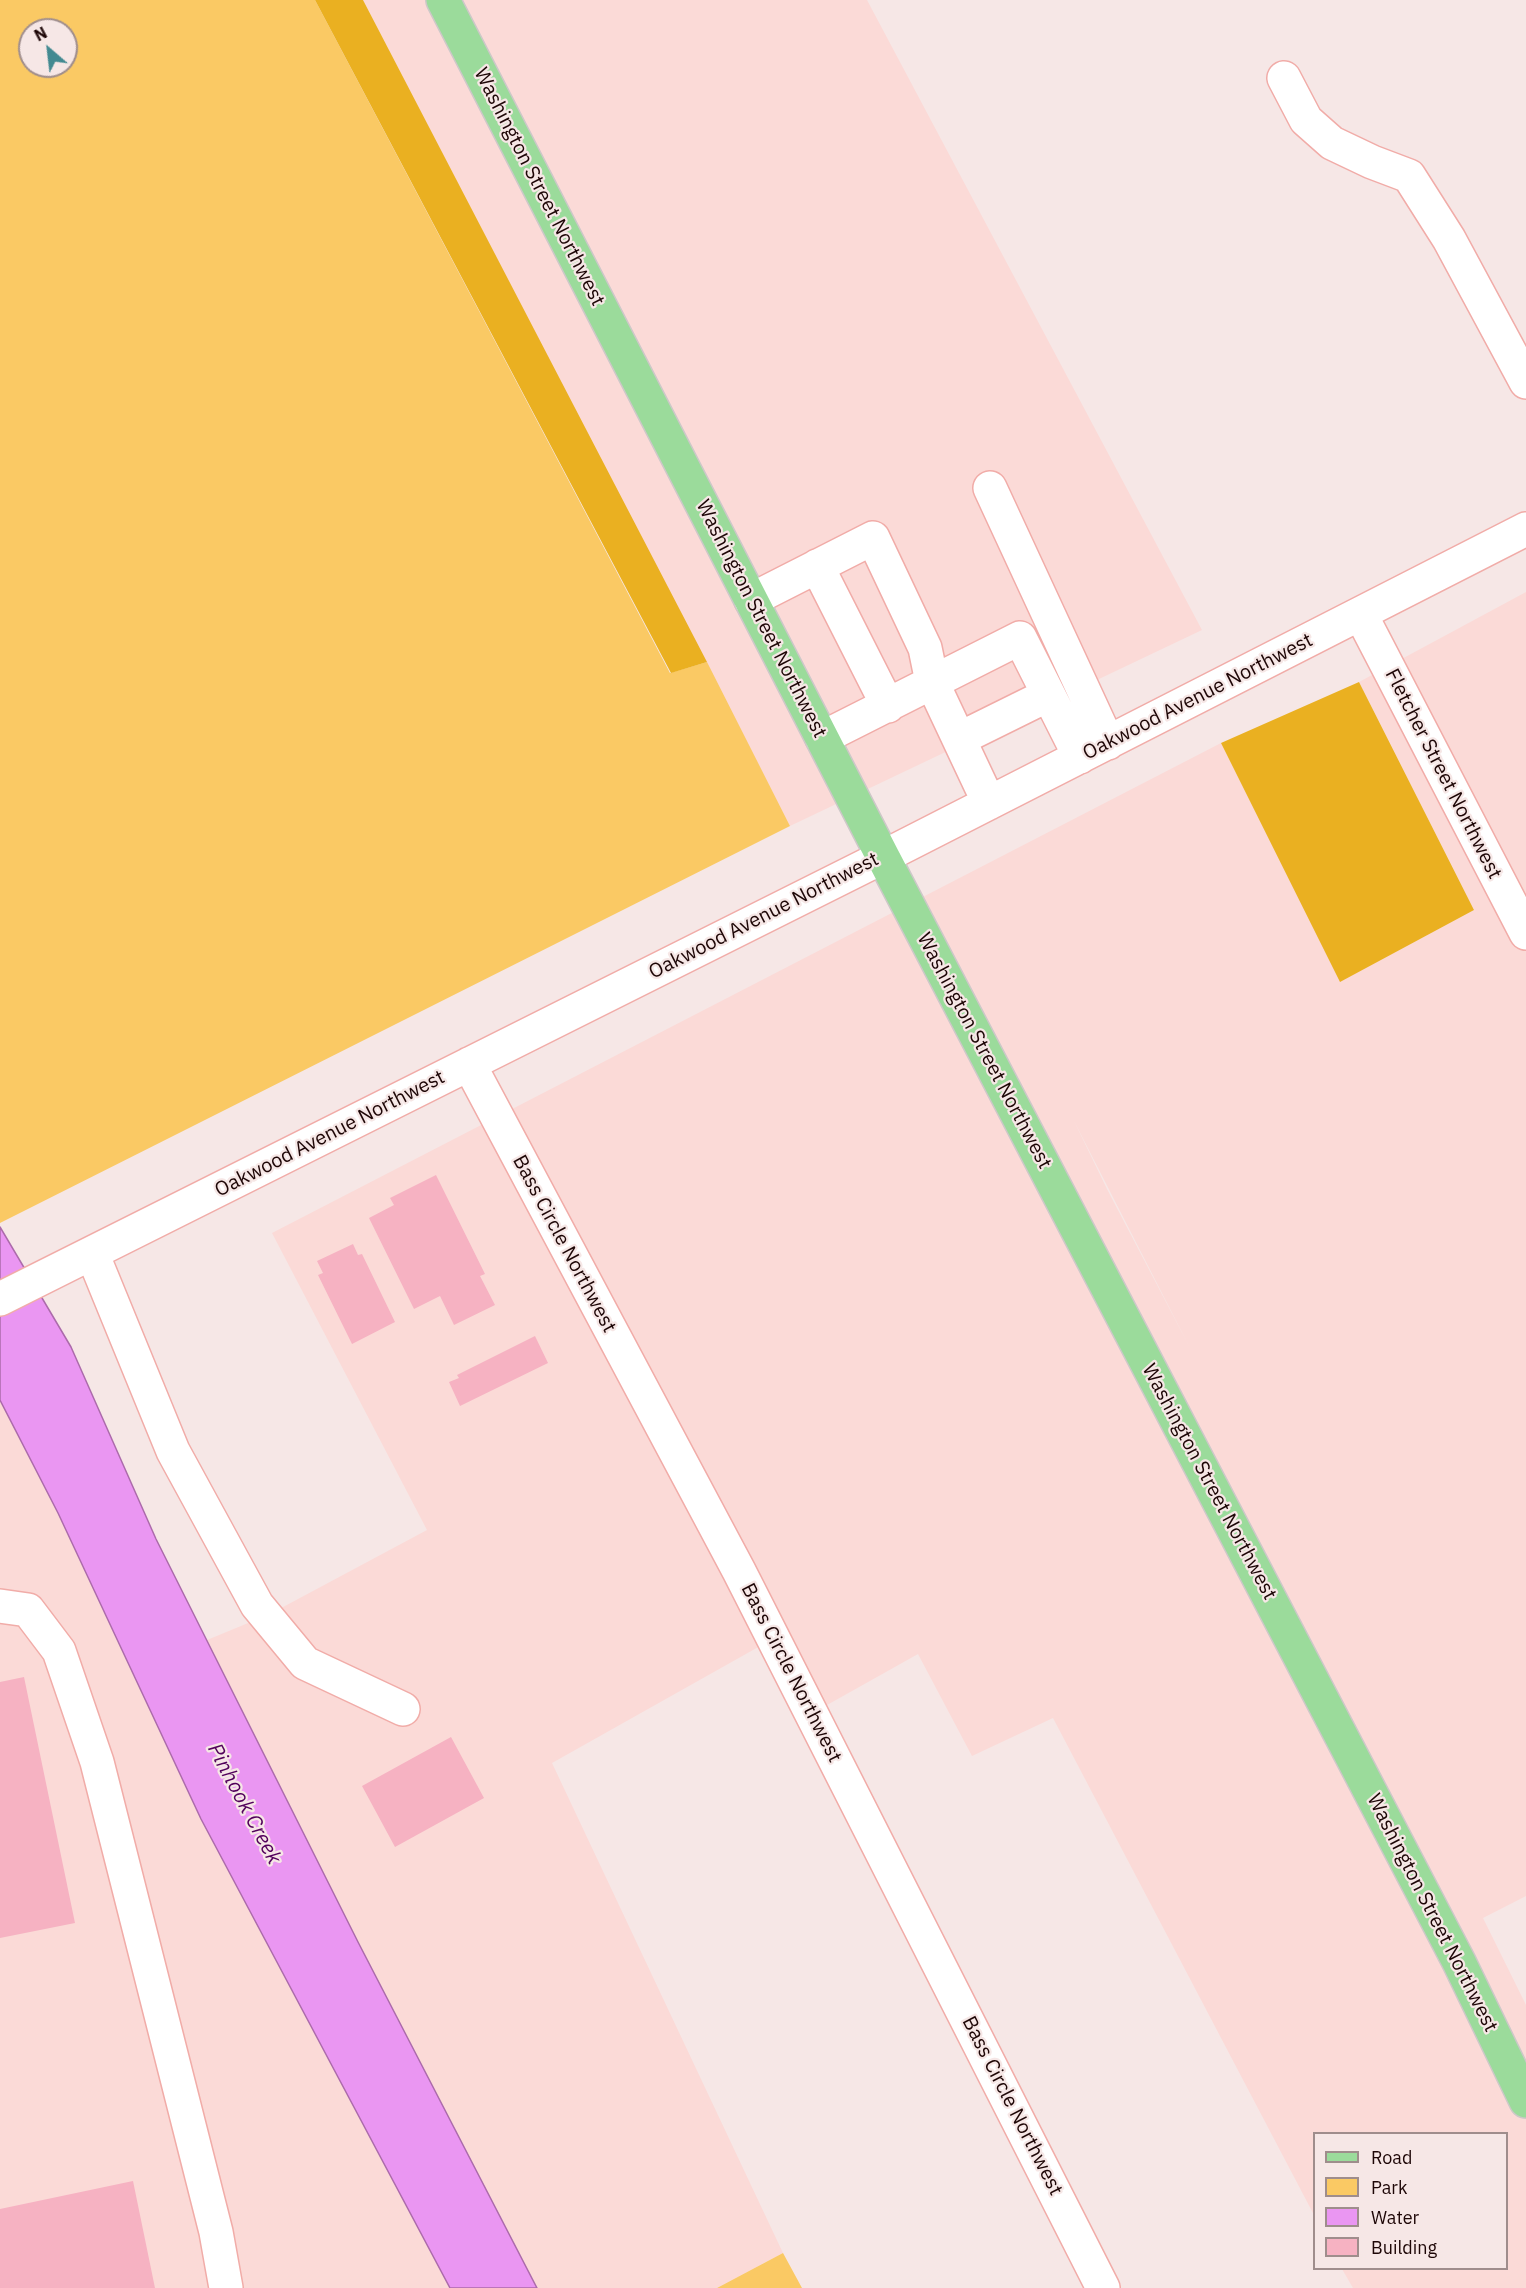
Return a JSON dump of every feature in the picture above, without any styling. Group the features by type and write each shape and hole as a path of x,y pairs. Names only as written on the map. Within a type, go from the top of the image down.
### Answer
{"main road":[{"name":"Washington Street Northwest","path":"443,0 883,856 1459,1962 1526,2101"}],"street":[{"path":"1284,78 1306,120 1332,143 1409,176 1449,239 1526,382"},
{"path":"990,488 1094,750"},
{"name":"Oakwood Avenue Northwest","path":"0,1299 989,803 1526,529"},
{"path":"752,600 873,538 925,648 932,682 989,803"},
{"path":"817,566 888,706"},
{"name":"Fletcher Street Northwest","path":"1361,615 1526,933"},
{"path":"822,738 1020,638 1048,695 1094,750"},
{"path":"959,740 1048,695"},
{"name":"Bass Circle Northwest","path":"469,1064 739,1571 1103,2288"},
{"path":"92,1253 173,1451 257,1605 305,1663 403,1709"},
{"path":"0,1606 28,1610 59,1651 97,1762 216,2232 226,2288"}],"shaded area":[{"path":"315,0 363,0 707,662 671,673"},
{"path":"363,0 867,0 1202,630 790,826"},
{"path":"1526,592 1526,1896 1483,1918 1526,2005 1526,2288 1353,2288 1343,2270 1508,2270 1508,2132 1313,2132 1313,2213 1053,1718 972,1756 918,1654 811,1714 769,1641 552,1763 783,2253 717,2288 537,2288 358,1942 207,1640 270,1614 427,1530 272,1233 1221,743 1341,981 1474,910 1359,682","holes":["1074,1121 1190,1348 1107,1189"]},
{"path":"1359,682 1474,910 1340,982 1221,743"},
{"path":"0,1400 58,1513 201,1819 450,2288 0,2288"}],"green space":[{"path":"0,0 315,0 670,673 707,662 790,826 0,1223"},
{"path":"783,2253 802,2288 717,2288"}],"water":[{"name":"Pinhook Creek","path":"0,1227 71,1347 156,1539 358,1942 537,2288 450,2288 201,1819 58,1513 0,1400"}],"building":[{"path":"436,1175 485,1274 480,1276 495,1305 454,1325 440,1296 414,1309 369,1218 394,1205 390,1198"},
{"path":"353,1244 358,1255 362,1254 395,1322 352,1344 318,1275 323,1273 317,1261"},
{"path":"535,1336 548,1363 460,1406 449,1382 459,1378 457,1375"},
{"path":"24,1677 75,1923 0,1938 0,1682"},
{"path":"451,1737 484,1798 395,1847 362,1786"},
{"path":"133,2181 155,2288 0,2288 0,2209"}]}
